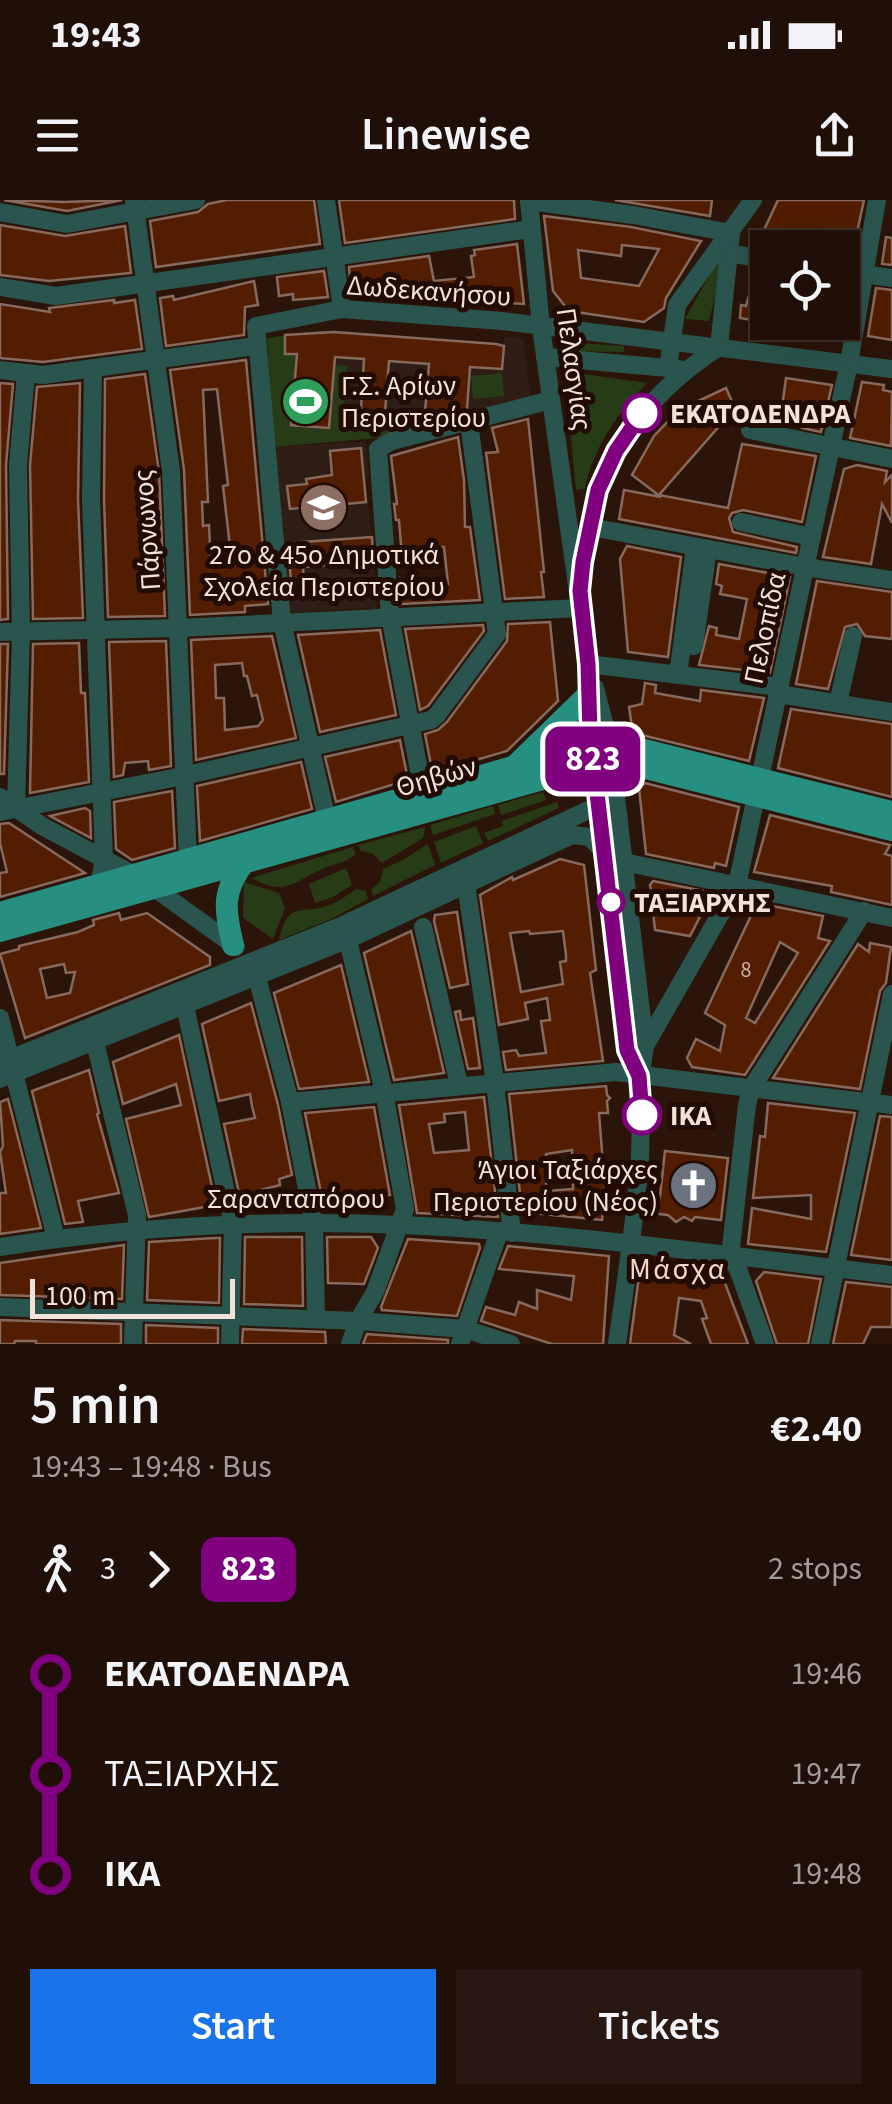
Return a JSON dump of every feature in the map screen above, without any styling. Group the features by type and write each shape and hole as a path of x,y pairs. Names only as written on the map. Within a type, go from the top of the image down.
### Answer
{"main road":[{"path":"514,767 588,694"},
{"name":"Θηβών","path":"0,913 99,884 144,881 245,862 602,755"},
{"name":"Θηβών","path":"0,931 144,881 188,859 514,767 602,755 638,766 891,814"},
{"path":"233,944 226,913 227,895 230,882 245,862"}],"street":[{"path":"0,212 58,224 134,206 196,200"},
{"path":"326,200 342,309"},
{"path":"677,369 672,342 677,305 753,200"},
{"name":"Πελοπίδα","path":"645,1046 737,885 849,363 877,200"},
{"path":"528,201 634,207 731,233"},
{"name":"Πελασγίας","path":"528,201 540,327 602,755 599,805 627,1050 639,1076"},
{"name":"Πάρνωνος","path":"134,206 171,471 188,859"},
{"path":"0,288 56,296 531,229"},
{"path":"0,632 179,628 580,608 583,562 598,490 616,451 677,369 719,347 731,233"},
{"path":"729,254 750,257"},
{"path":"860,273 892,278"},
{"name":"Δωδεκανήσου","path":"256,346 256,326 342,309 540,327 892,368"},
{"path":"0,370 26,374 93,368 256,346 282,622 327,820"},
{"path":"545,357 677,369"},
{"path":"93,368 90,499 104,860 99,884"},
{"path":"8,810 21,632 18,465 26,374"},
{"path":"423,792 390,616 378,449 392,441 551,400"},
{"path":"8,810 183,776 437,715 494,642 496,614 470,422"},
{"path":"750,430 892,459"},
{"path":"741,522 812,537"},
{"path":"590,527 804,568 892,580"},
{"path":"684,676 702,548"},
{"path":"838,703 853,636"},
{"path":"588,664 779,690 892,712"},
{"name":"Πελασγίας","path":"588,664 588,694 624,862 645,1046 639,1076"},
{"path":"0,796 8,810 144,881 233,944 256,970 290,1102 314,1224 316,1318"},
{"path":"6,1068 346,932 464,877 599,805"},
{"path":"464,877 572,835 590,837 605,853"},
{"path":"624,862 892,918"},
{"path":"463,1337 506,1233 494,1082 464,877"},
{"path":"765,1344 730,1256 751,1089 864,912"},
{"path":"424,926 459,1085"},
{"path":"346,932 384,1092 405,1209 375,1292 350,1344"},
{"path":"820,1344 892,994"},
{"path":"183,998 234,1224 230,1344"},
{"path":"0,1018 6,1068 56,1238"},
{"path":"94,1034 137,1215 133,1344"},
{"path":"290,1102 616,1072 892,1105"},
{"path":"617,1344 642,1121 639,1076"},
{"name":"Σαρανταπόρου","path":"0,1247 156,1227 400,1224 630,1244 892,1275"},
{"path":"0,1307 358,1321 511,1344"}],"shaded area":[{"path":"334,332 503,346 504,337 523,338 531,398 436,424 431,420 411,420 410,429 390,437 389,426 343,422 347,367 335,365 332,357"},
{"name":"27ο & 45ο Δημοτικά Σχολεία Περιστερίου","path":"366,441 378,611 366,608 289,613 273,447"}],"green space":[{"path":"719,258 724,260 709,321 685,319"},
{"name":"Γ.Σ. Αρίων Περιστερίου","path":"334,332 335,365 347,366 343,422 390,426 390,437 273,447 267,338"},
{"path":"562,342 624,346 624,352 562,351"},
{"path":"569,372 647,383 608,432 585,489 576,490 565,378"},
{"path":"502,373 504,396 473,399 471,376"},
{"path":"543,792 546,800 501,815 498,805"},
{"path":"557,802 559,808 488,841 484,833 503,826 502,821"},
{"path":"493,806 495,814 433,835 430,825"},
{"path":"476,826 483,843 441,863 434,842"},
{"path":"425,827 423,838 382,863 358,845"},
{"path":"428,844 435,865 373,896 371,890 380,882 383,869"},
{"path":"353,847 356,854 349,859 290,885 274,887 251,878"},
{"path":"346,868 352,885 315,903 309,884"},
{"path":"244,882 279,893 285,908 273,939 243,918"},
{"path":"356,889 366,891 368,899 279,940 291,914 327,906"}],"building":[{"path":"4,200 64,202 122,200 67,211"},
{"path":"227,200 314,200 320,244 156,267 150,221 198,212 208,204"},
{"path":"339,200 514,200 515,219 345,243"},
{"path":"615,200 712,200 710,216"},
{"path":"778,200 864,200 858,230 764,230"},
{"path":"544,216 701,241 666,298 664,308 644,322 569,311 553,291","holes":["622,245 659,249 639,286 581,278 578,250 621,256"]},
{"path":"0,225 65,236 125,226 131,273 49,281 0,275"},
{"path":"886,237 892,238 892,265 882,264"},
{"path":"517,244 524,304 384,295 383,291 373,292 369,281 350,281 349,267 429,256 434,281 474,277 474,250"},
{"path":"324,271 328,297 293,300 293,294 279,296 277,277"},
{"path":"254,281 258,305 245,307 244,335 166,346 160,298 173,296 174,300"},
{"path":"876,288 892,290 892,340 868,336"},
{"path":"750,292 750,320 740,318 741,305 746,306"},
{"path":"135,300 142,349 43,362 0,358 0,304 50,312 49,308"},
{"path":"334,332 496,344 504,346 502,369 470,367 467,409 448,414 425,412 429,364 389,361 384,426 360,425 364,359 335,357 329,428 291,425 297,354 285,354 285,335"},
{"path":"246,360 268,604 245,606 245,612 190,615 184,470 170,370","holes":["217,389 228,485 223,486 232,565 211,568 209,525 203,526 202,502 208,502 203,390"]},
{"path":"145,374 159,472 165,616 108,617 105,379"},
{"path":"786,378 832,385 821,432 802,428 804,418 781,415"},
{"path":"862,382 884,385 883,390 892,392 891,446 850,438"},
{"path":"0,383 13,384 6,465 8,619 0,620"},
{"path":"80,383 78,499 83,618 33,619 30,465 37,387"},
{"path":"726,388 738,415 722,423 659,495 728,508 742,444 816,456 802,522 743,510 729,518 733,532 797,547 796,553 619,519 624,490 661,497 632,475 654,436 679,410"},
{"path":"528,419 544,597 505,599 486,453 498,452 492,428"},
{"path":"458,437 465,527 470,527 480,600 402,604 400,578 410,580 410,586 448,584 444,547 401,545 391,456"},
{"path":"361,448 366,502 290,509 287,486 332,475 330,451"},
{"path":"857,465 887,471 885,482 892,475 892,523 882,504 871,564 823,557 844,469"},
{"path":"372,537 373,562 303,567 304,582 291,582 288,543"},
{"path":"627,546 681,557 668,657 628,652 620,559"},
{"path":"719,564 790,577 770,673 699,665 709,626 717,628 716,635 739,639 747,599 720,594 722,586 716,584"},
{"path":"817,581 892,592 892,639 865,636 857,624 845,627 828,689 796,684"},
{"path":"550,622 558,701 507,751 432,770 425,734 447,722 507,641 508,624"},
{"path":"483,625 484,631 428,706 420,710 405,629"},
{"path":"380,630 396,715 320,732 298,635"},
{"path":"272,636 296,738 196,760 191,640","holes":["242,663 252,696 257,695 263,720 258,726 225,730 224,698 216,698 215,665"]},
{"path":"166,641 171,766 149,770 148,761 125,763 123,775 114,777 109,642"},
{"path":"79,643 89,782 30,793 33,644"},
{"path":"0,644 8,644 4,774 0,774"},
{"path":"645,683 656,685 655,693 700,701 701,690 764,698 749,761 633,733 629,707 642,704"},
{"path":"791,709 892,724 892,797 778,768"},
{"path":"400,740 408,780 336,802 325,757"},
{"path":"301,762 312,809 200,841 197,786"},
{"path":"645,783 739,807 726,866 715,863 714,868 646,854 639,788"},
{"path":"172,791 175,848 132,860 116,849 114,802"},
{"path":"85,808 90,811 91,838 50,816"},
{"path":"770,815 890,845 885,854 892,856 892,905 831,892 832,886 754,872"},
{"path":"9,823 85,873 0,897 0,873 7,872 0,824"},
{"path":"560,859 584,865 596,970 590,973 603,1061 506,1070 503,1052 516,1050 519,1056 546,1053 541,1021 550,1020 547,998 525,1003 528,1019 499,1025 480,895 512,877 513,880","holes":["563,931 563,984 521,992 510,933"]},
{"path":"653,881 709,892 690,936 655,930 650,885"},
{"path":"757,903 823,916 818,938 830,941 745,1075 692,1067 687,1058 696,1039 720,1051 725,1025 705,1013","holes":["780,942 798,953 755,1023 746,1018"]},
{"path":"457,912 468,984 450,988 434,921 435,915"},
{"path":"119,913 121,920 147,913 210,957 210,965 25,1038 0,954 78,932 94,925 93,920","holes":["64,964 66,973 75,972 70,993 47,998 40,969"]},
{"path":"411,931 444,1073 394,1080 364,953"},
{"path":"870,943 891,947 860,1089 773,1078 858,944 869,952"},
{"path":"341,965 369,1082 299,1089 274,993"},
{"path":"251,1003 292,1175 279,1179 280,1185 261,1190 263,1203 242,1207 224,1124 255,1118 250,1094 219,1101 202,1024"},
{"path":"460,1011 461,1020 473,1018 480,1068 468,1069 455,1012"},
{"path":"179,1035 216,1205 149,1217 126,1119 181,1105 176,1084 123,1104 113,1062"},
{"path":"89,1070 119,1193 78,1201 83,1222 65,1224 32,1091"},
{"path":"606,1086 610,1098 608,1113 599,1113 605,1190 602,1220 522,1212 509,1094","holes":["572,1150 573,1189 546,1191 546,1154"]},
{"path":"484,1097 498,1217 417,1213 399,1105","holes":["465,1112 469,1150 434,1153 429,1124 445,1122 444,1114"]},
{"path":"8,1099 41,1228 0,1234 0,1193 6,1193 0,1152 0,1102"},
{"path":"768,1103 855,1113 826,1252 748,1244 752,1208 811,1219 811,1195 753,1198"},
{"path":"374,1107 390,1195 324,1208 305,1113"},
{"path":"880,1116 892,1117 892,1260 851,1255"},
{"name":"Άγιοι Ταξιάρχες Περιστερίου (Νέος)","path":"665,1151 728,1158 721,1220 695,1217 692,1221 684,1217 676,1222 668,1215 658,1214"},
{"path":"245,1237 302,1237 303,1306 244,1304"},
{"path":"327,1237 371,1237 378,1248 364,1284 328,1283"},
{"path":"220,1238 219,1303 147,1300 149,1242"},
{"path":"408,1239 479,1244 457,1316 382,1310"},
{"path":"124,1245 122,1299 0,1295 0,1263"},
{"path":"508,1246 609,1256 603,1344 552,1344 481,1321 486,1307 515,1315 519,1302 537,1309 537,1290 571,1300 574,1276 499,1269"},
{"path":"640,1268 694,1274 694,1269 720,1270 748,1344 711,1344 702,1319 707,1318 701,1301 679,1298 674,1335 691,1344 630,1344"},
{"path":"764,1272 821,1279 808,1344 777,1344 756,1281"},
{"path":"846,1282 892,1287 892,1327 871,1327 863,1344 833,1344"},
{"path":"0,1320 121,1324 121,1344 0,1344"},
{"path":"146,1325 218,1328 218,1344 146,1344"},
{"path":"243,1329 325,1332 326,1344 242,1344"},
{"path":"367,1334 448,1340 448,1344 363,1344"}],"bus line":[{"name":"823","path":"642,413 616,451 598,490 583,562 580,608 588,664 590,733 627,1050 639,1076 642,1115"}],"place":[{"name":"Γ.Σ. Αρίων Περιστερίου","path":"306,401"},
{"name":"ΕΚΑΤΟΔΕΝΔΡΑ","path":"642,413"},
{"name":"27ο & 45ο Δημοτικά Σχολεία Περιστερίου","path":"324,507"},
{"name":"ΤΑΞΙΑΡΧΗΣ","path":"611,902"},
{"name":"ΙΚΑ","path":"642,1115"},
{"name":"Άγιοι Ταξιάρχες Περιστερίου (Νέος)","path":"693,1185"}],"district":[{"name":"Μάσχα","path":"678,1269"}]}
